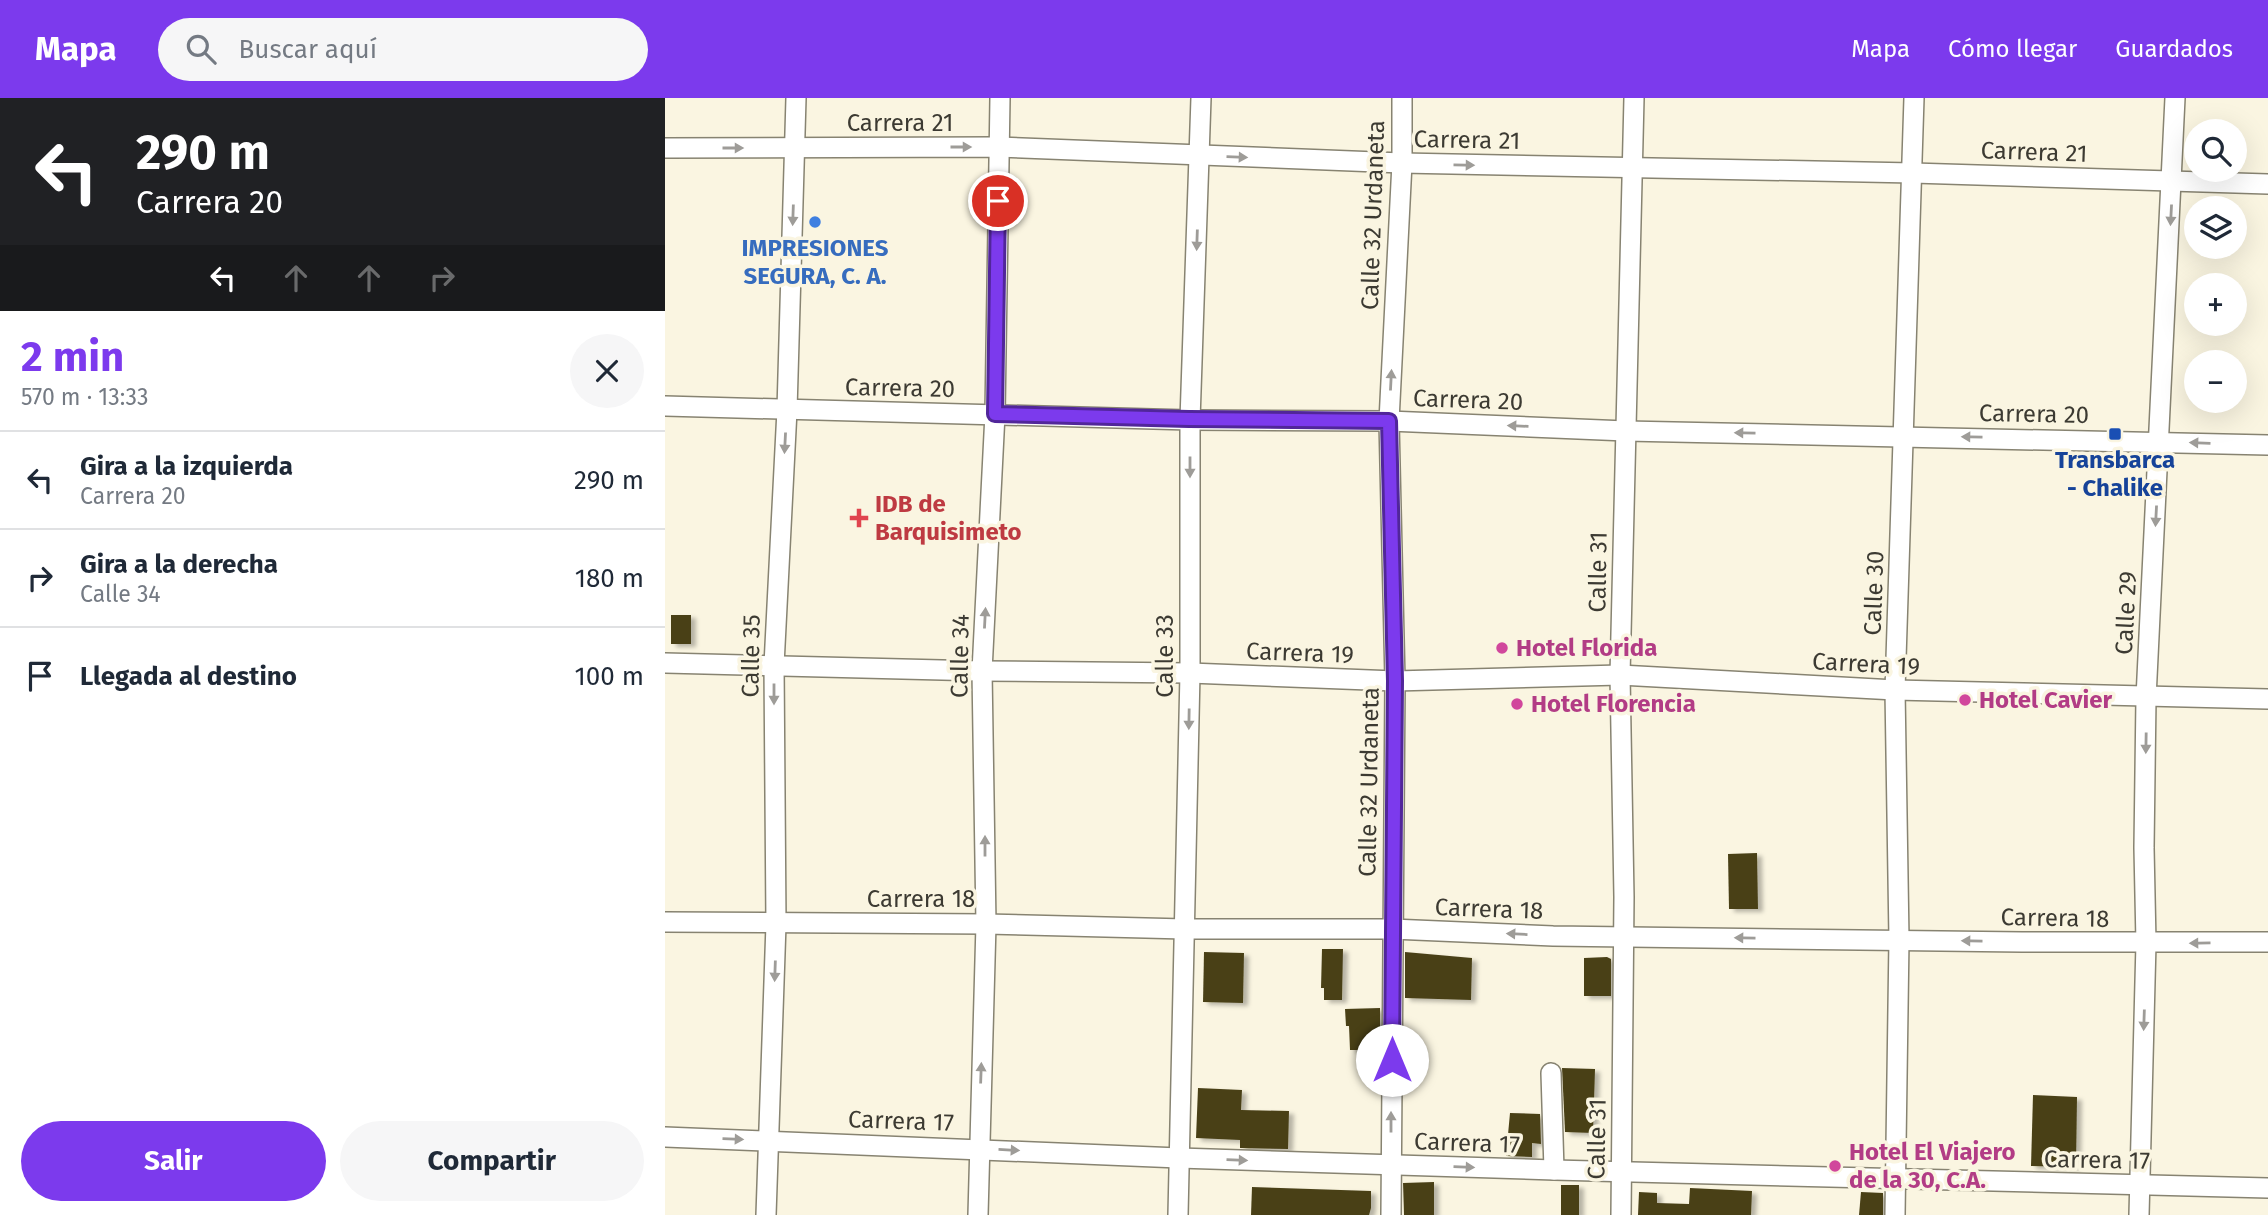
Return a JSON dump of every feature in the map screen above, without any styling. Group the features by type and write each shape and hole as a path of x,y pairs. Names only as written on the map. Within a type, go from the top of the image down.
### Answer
{"street":[{"name":"Calle 35","path":"766,1215 776,924 774,665 787,410 796,98"},
{"name":"Calle 34","path":"978,1215 986,924 982,671 995,414 1000,98"},
{"name":"Calle 33","path":"1178,1215 1190,673 1189,419 1201,156 1201,98"},
{"name":"Calle 32 Urdaneta","path":"1391,1215 1395,681 1389,421 1402,163 1402,98"},
{"name":"Calle 31","path":"1621,1215 1623,936 1620,675 1634,98"},
{"name":"Calle 30","path":"1895,1215 1899,940 1895,690 1914,98"},
{"name":"Calle 29","path":"2139,1215 2146,943 2146,698 2175,98"},
{"name":"Carrera 21","path":"665,148 998,147 1402,163 1913,173 2268,184"},
{"name":"Carrera 20","path":"665,406 1189,419 1389,421 1626,431 2268,445"},
{"name":"Carrera 19","path":"665,663 1190,673 1395,681 1620,675 1895,690 2268,699"},
{"name":"Carrera 18","path":"665,922 1392,929 1553,936 2268,942"},
{"path":"1551,1073 1554,1170"},
{"name":"Carrera 17","path":"665,1137 1554,1170 2268,1188"}],"building":[{"path":"671,615 691,615 691,644 671,644"},
{"path":"1757,853 1758,909 1729,909 1728,854"},
{"path":"1322,949 1343,949 1342,1000 1324,1000 1324,988 1321,988"},
{"path":"1204,952 1244,953 1243,1003 1203,1002"},
{"path":"1405,952 1472,958 1471,1000 1405,998"},
{"path":"1584,958 1611,959 1611,996 1584,996"},
{"path":"1380,1008 1380,1050 1350,1050 1345,1009"},
{"path":"1562,1068 1595,1069 1593,1133 1565,1132"},
{"path":"1198,1088 1242,1090 1241,1110 1289,1111 1288,1149 1240,1148 1240,1140 1196,1138"},
{"path":"2033,1095 2077,1097 2076,1167 2031,1166"},
{"path":"1510,1113 1540,1114 1541,1144 1532,1143 1532,1157 1506,1156"},
{"path":"1434,1182 1434,1215 1404,1215 1403,1183"},
{"path":"1561,1185 1579,1185 1579,1215 1561,1215"},
{"path":"1252,1187 1371,1191 1371,1208 1369,1215 1251,1215"},
{"path":"1690,1188 1752,1191 1751,1215 1638,1215 1639,1192 1657,1193 1657,1203 1689,1204"},
{"path":"1861,1192 1883,1193 1883,1215 1859,1215"}],"place":[{"name":"IMPRESIONES SEGURA, C. A.","path":"815,222"},
{"name":"Transbarca - Chalike","path":"2115,434"},
{"name":"IDB de Barquisimeto","path":"859,518"},
{"name":"Hotel Florida","path":"1502,648"},
{"name":"Hotel Cavier","path":"1965,700"},
{"name":"Hotel Florencia","path":"1517,704"},
{"name":"Hotel El Viajero de la 30, C.A.","path":"1835,1166"}],"route":[{"path":"998,201 995,414 1389,421 1395,681 1392,1060"}]}
